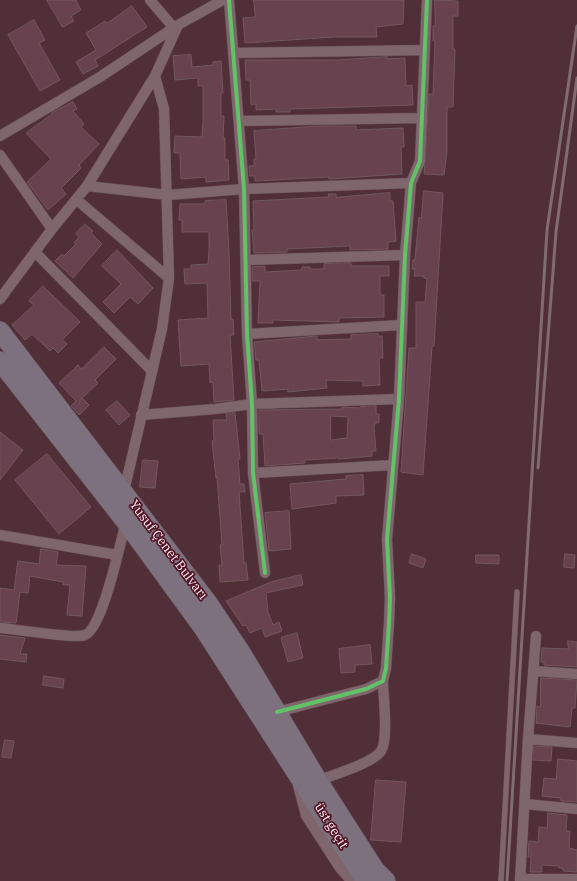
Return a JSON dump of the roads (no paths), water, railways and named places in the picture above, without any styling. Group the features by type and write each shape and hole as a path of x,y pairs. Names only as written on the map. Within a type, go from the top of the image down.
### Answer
{"highway":[{"name":"Yusuf Çenet Bulvarı","path":"0,332 124,491 208,603 277,712 318,781 375,870 386,881"},
{"name":"Yusuf Çenet Bulvarı","path":"0,361 126,522 204,629 296,771"},
{"name":"üst geçit","path":"296,771 366,881"}],"street":[{"path":"150,0 176,27"},
{"path":"0,136 100,77 176,27 223,0"},
{"path":"228,0 244,189 247,334 252,404 253,473 265,573"},
{"path":"392,881 336,798 318,781 374,758 384,744 383,681 386,668 389,617 387,539 399,399 401,326 411,183 420,161 427,0"},
{"path":"0,299 52,229 87,186 155,76 176,27"},
{"path":"233,53 425,50"},
{"path":"124,491 162,329 169,278 168,194 164,109 155,76"},
{"path":"239,121 422,118"},
{"path":"0,155 52,229"},
{"path":"87,186 168,194 244,189 411,183"},
{"path":"77,200 169,278"},
{"path":"35,252 152,371"},
{"path":"246,260 405,255"},
{"path":"247,334 401,326"},
{"path":"141,415 215,409 252,404 399,399"},
{"path":"253,473 393,465"},
{"path":"0,628 69,635 85,635 94,627 101,612 126,522"},
{"path":"0,535 117,555"},
{"path":"536,636 528,739 520,880 577,879"},
{"path":"533,671 577,674"},
{"path":"277,712 366,689 383,681"},
{"path":"528,739 577,743"},
{"path":"296,771 308,815 342,866 354,881"},
{"path":"525,804 577,809"}],"lane":[{"path":"501,881 517,592"}],"railway":[{"path":"507,881 547,230 577,26"},
{"path":"538,468 556,232 577,78"}]}
